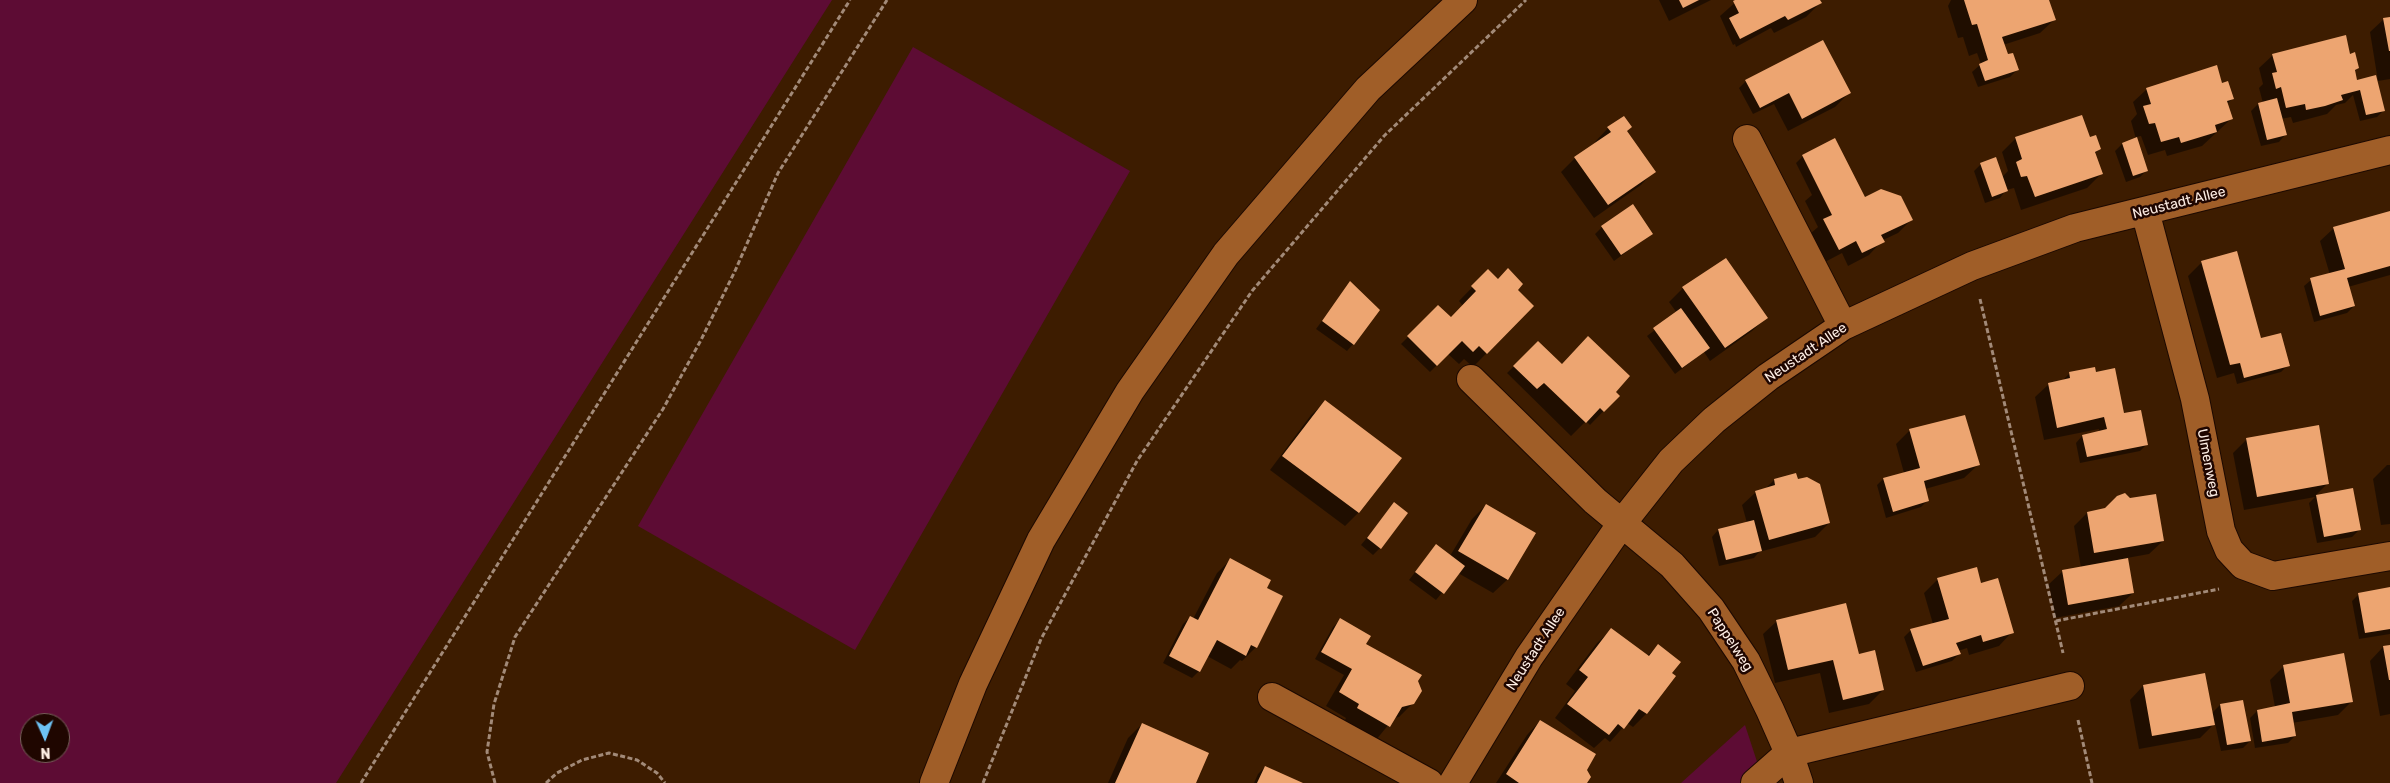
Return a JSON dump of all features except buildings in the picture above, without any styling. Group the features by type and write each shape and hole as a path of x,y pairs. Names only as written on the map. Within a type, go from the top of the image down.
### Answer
{"street":[{"path":"934,783 972,684 1041,540 1130,391 1226,254 1368,89 1463,0"},
{"path":"1746,139 1843,326"},
{"name":"Neustadt Allee","path":"1453,783 1529,657 1622,523 1671,461 1714,420 1768,377 1843,326 1972,266 2075,228 2390,150"},
{"name":"Ulmenweg","path":"2145,211 2195,399 2221,531 2230,550 2243,565 2273,576 2390,556"},
{"name":"Pappelweg","path":"1471,379 1594,501 1672,565 1711,609 1746,661 1790,753 1799,783"},
{"path":"1755,783 1790,753 2070,686"},
{"path":"1272,697 1430,783"}],"path":[{"path":"361,783 850,0"},
{"path":"495,783 487,752 494,704 516,637 663,409 731,279 778,173 887,0"},
{"path":"983,783 1041,639 1137,461 1252,291 1384,136 1526,0"},
{"path":"1972,266 2056,621 2092,783"},
{"path":"2056,621 2190,596 2273,576"},
{"path":"546,783 556,773 582,760 609,753 637,760 657,773 665,783"}],"shaded area":[{"path":"0,0 832,0 336,783 0,783"},
{"path":"913,47 1130,171 855,650 638,526"},
{"path":"1745,725 1764,783 1681,783"}]}
